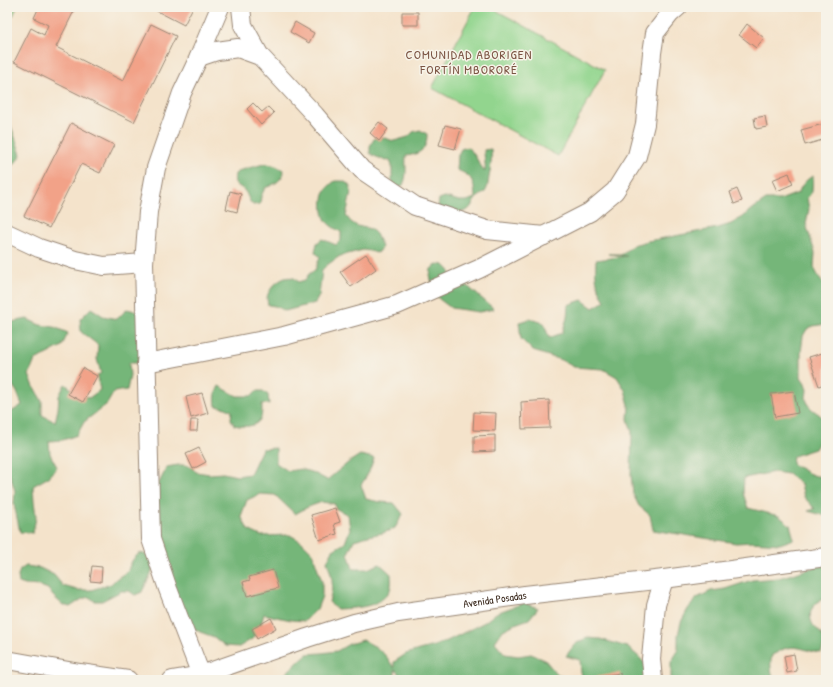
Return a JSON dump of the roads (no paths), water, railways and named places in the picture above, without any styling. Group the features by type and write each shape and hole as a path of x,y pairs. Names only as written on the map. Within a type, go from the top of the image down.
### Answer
{"street":[{"path":"196,678 151,539 144,263 148,212 156,168 182,93 220,7"},
{"path":"241,7 243,25 260,56 315,115 362,170 415,206 487,230 544,236"},
{"path":"146,363 284,336 397,305 479,269 590,212 615,191 637,156 645,124 655,33 670,14 678,7"},
{"path":"199,57 217,51 238,48 260,56"},
{"path":"7,233 39,248 75,260 104,266 144,263"},
{"name":"Avenida Posadas","path":"172,680 196,678 354,622 398,613 526,595 826,558"},
{"path":"653,680 652,659 656,605 664,579"},
{"path":"7,660 128,680"}],"district":[{"name":"COMUNIDAD ABORIGEN FORTÍN MBORORÉ","path":"469,62"}]}
